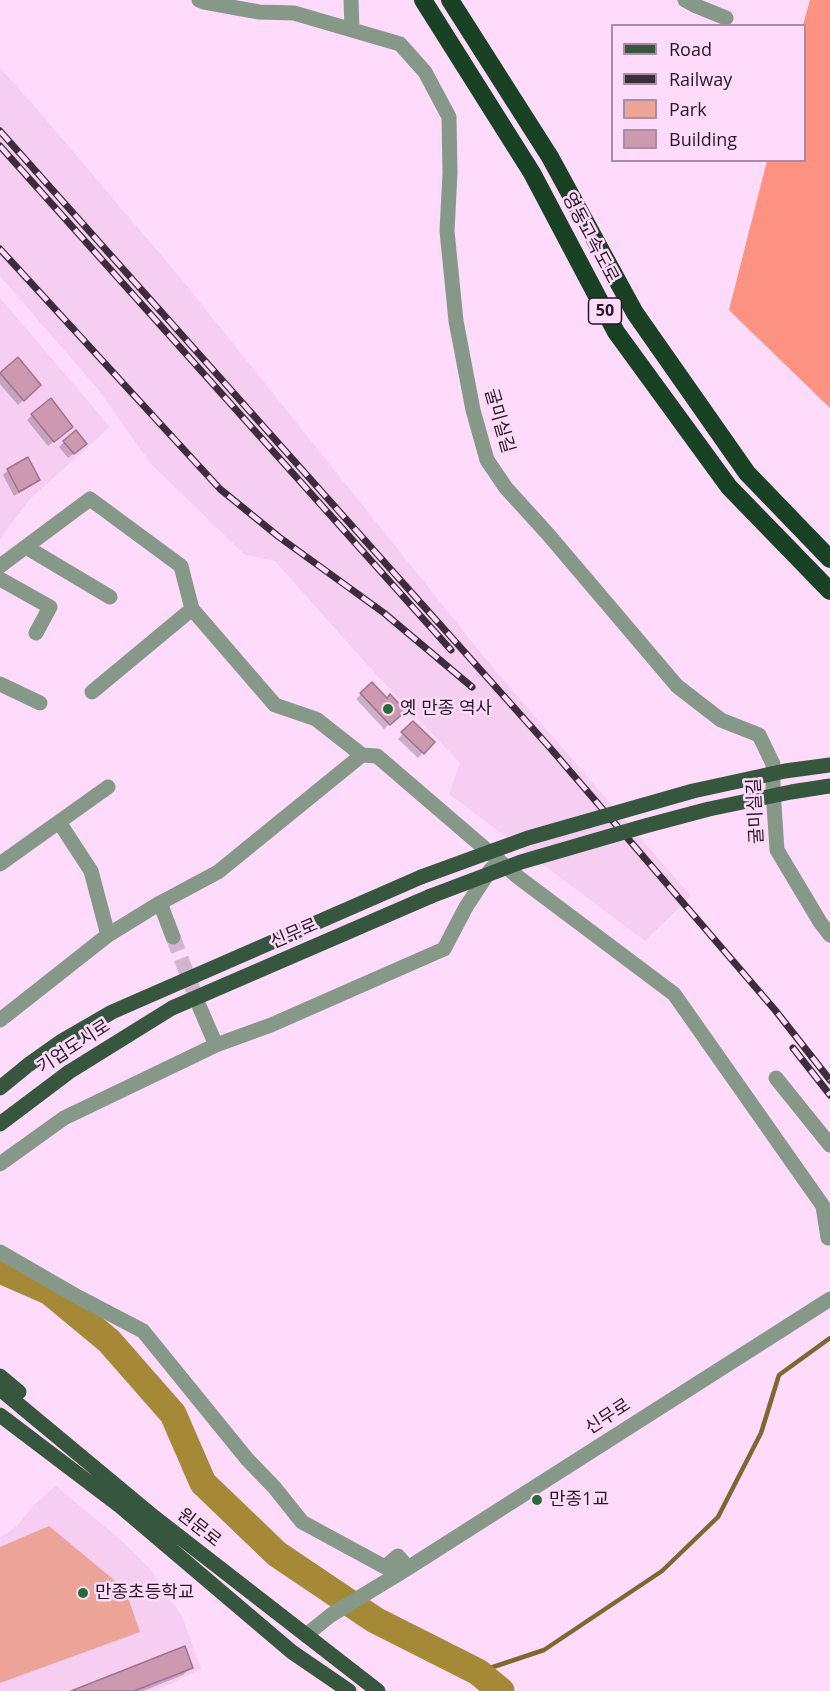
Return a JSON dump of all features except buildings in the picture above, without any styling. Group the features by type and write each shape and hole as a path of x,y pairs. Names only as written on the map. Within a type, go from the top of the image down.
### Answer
{"highway":[{"name":"영동고속도로","path":"423,0 532,173 616,332 729,487 830,591"},
{"name":"영동고속도로","path":"450,0 550,157 635,313 747,473 830,559"}],"main road":[{"name":"신무로","path":"165,988 421,877 528,838 693,790 785,771 830,765"},
{"name":"신무로","path":"172,1008 431,896 521,862 709,809 830,786"},
{"name":"기업도시로","path":"0,1088 62,1041 112,1012 165,988"},
{"name":"기업도시로","path":"0,1124 69,1072 172,1008"},
{"path":"0,1376 48,1417 58,1437"},
{"name":"원문로","path":"0,1389 154,1517 378,1691"},
{"name":"원문로","path":"0,1415 120,1506 292,1652 349,1691"},
{"path":"292,1652 306,1635"}],"street":[{"name":"굴미실길","path":"199,0 259,12 294,13 400,44 425,72 449,117 450,173 447,231 456,321 473,410 487,460 506,488 677,686 721,720 759,735 773,764 777,850 830,935"},
{"path":"351,0 352,30"},
{"path":"685,0 726,18"},
{"path":"0,566 90,499 181,566 192,609 275,705 316,719 362,755 377,756 518,877 674,994 822,1206 828,1238"},
{"path":"26,547 110,597"},
{"path":"0,579 50,607 36,633"},
{"path":"92,692 192,609"},
{"path":"0,684 40,703"},
{"path":"0,1020 108,935 160,903 218,872 362,755"},
{"path":"0,864 108,787"},
{"path":"59,822 91,871 108,935"},
{"path":"0,1164 64,1118 216,1045 271,1025 444,949 466,907 497,860"},
{"path":"160,903 173,937"},
{"path":"200,1008 216,1045"},
{"path":"776,1078 830,1144"},
{"path":"0,1252 143,1331 247,1459 274,1487 302,1522 385,1567 398,1556 408,1568"},
{"name":"신무로","path":"306,1635 331,1615 830,1299"}],"shaded area":[{"path":"810,0 830,0 830,408 729,310 767,162 806,162 806,24 803,24"},
{"path":"0,68 183,281 493,668 691,896 645,941 449,794 460,763 372,670 275,561 245,555 151,464 97,388 0,276"},
{"path":"0,298 110,427 29,500 0,539"},
{"name":"만종초등학교","path":"56,1486 122,1541 151,1570 182,1616 201,1669 156,1691 0,1691 0,1538 17,1526 35,1504"}],"green space":[{"path":"49,1526 125,1589 140,1632 0,1683 0,1547"}],"waterway":[{"path":"0,1270 50,1292 109,1341 173,1414 203,1483 277,1554 375,1620 478,1672 501,1691"},
{"path":"478,1672 544,1650 662,1571 718,1517 761,1433 779,1375 830,1338"}],"tunnel":[{"path":"173,937 200,1008"}],"railway":[{"path":"0,131 551,749 775,1010 830,1080"},
{"path":"0,146 451,650"},
{"path":"0,249 220,489 279,537 384,613 472,687"},
{"path":"793,1048 830,1095"}],"place":[{"name":"옛 만종 역사","path":"388,709"},
{"name":"만종1교","path":"537,1500"},
{"name":"만종초등학교","path":"83,1593"}]}
